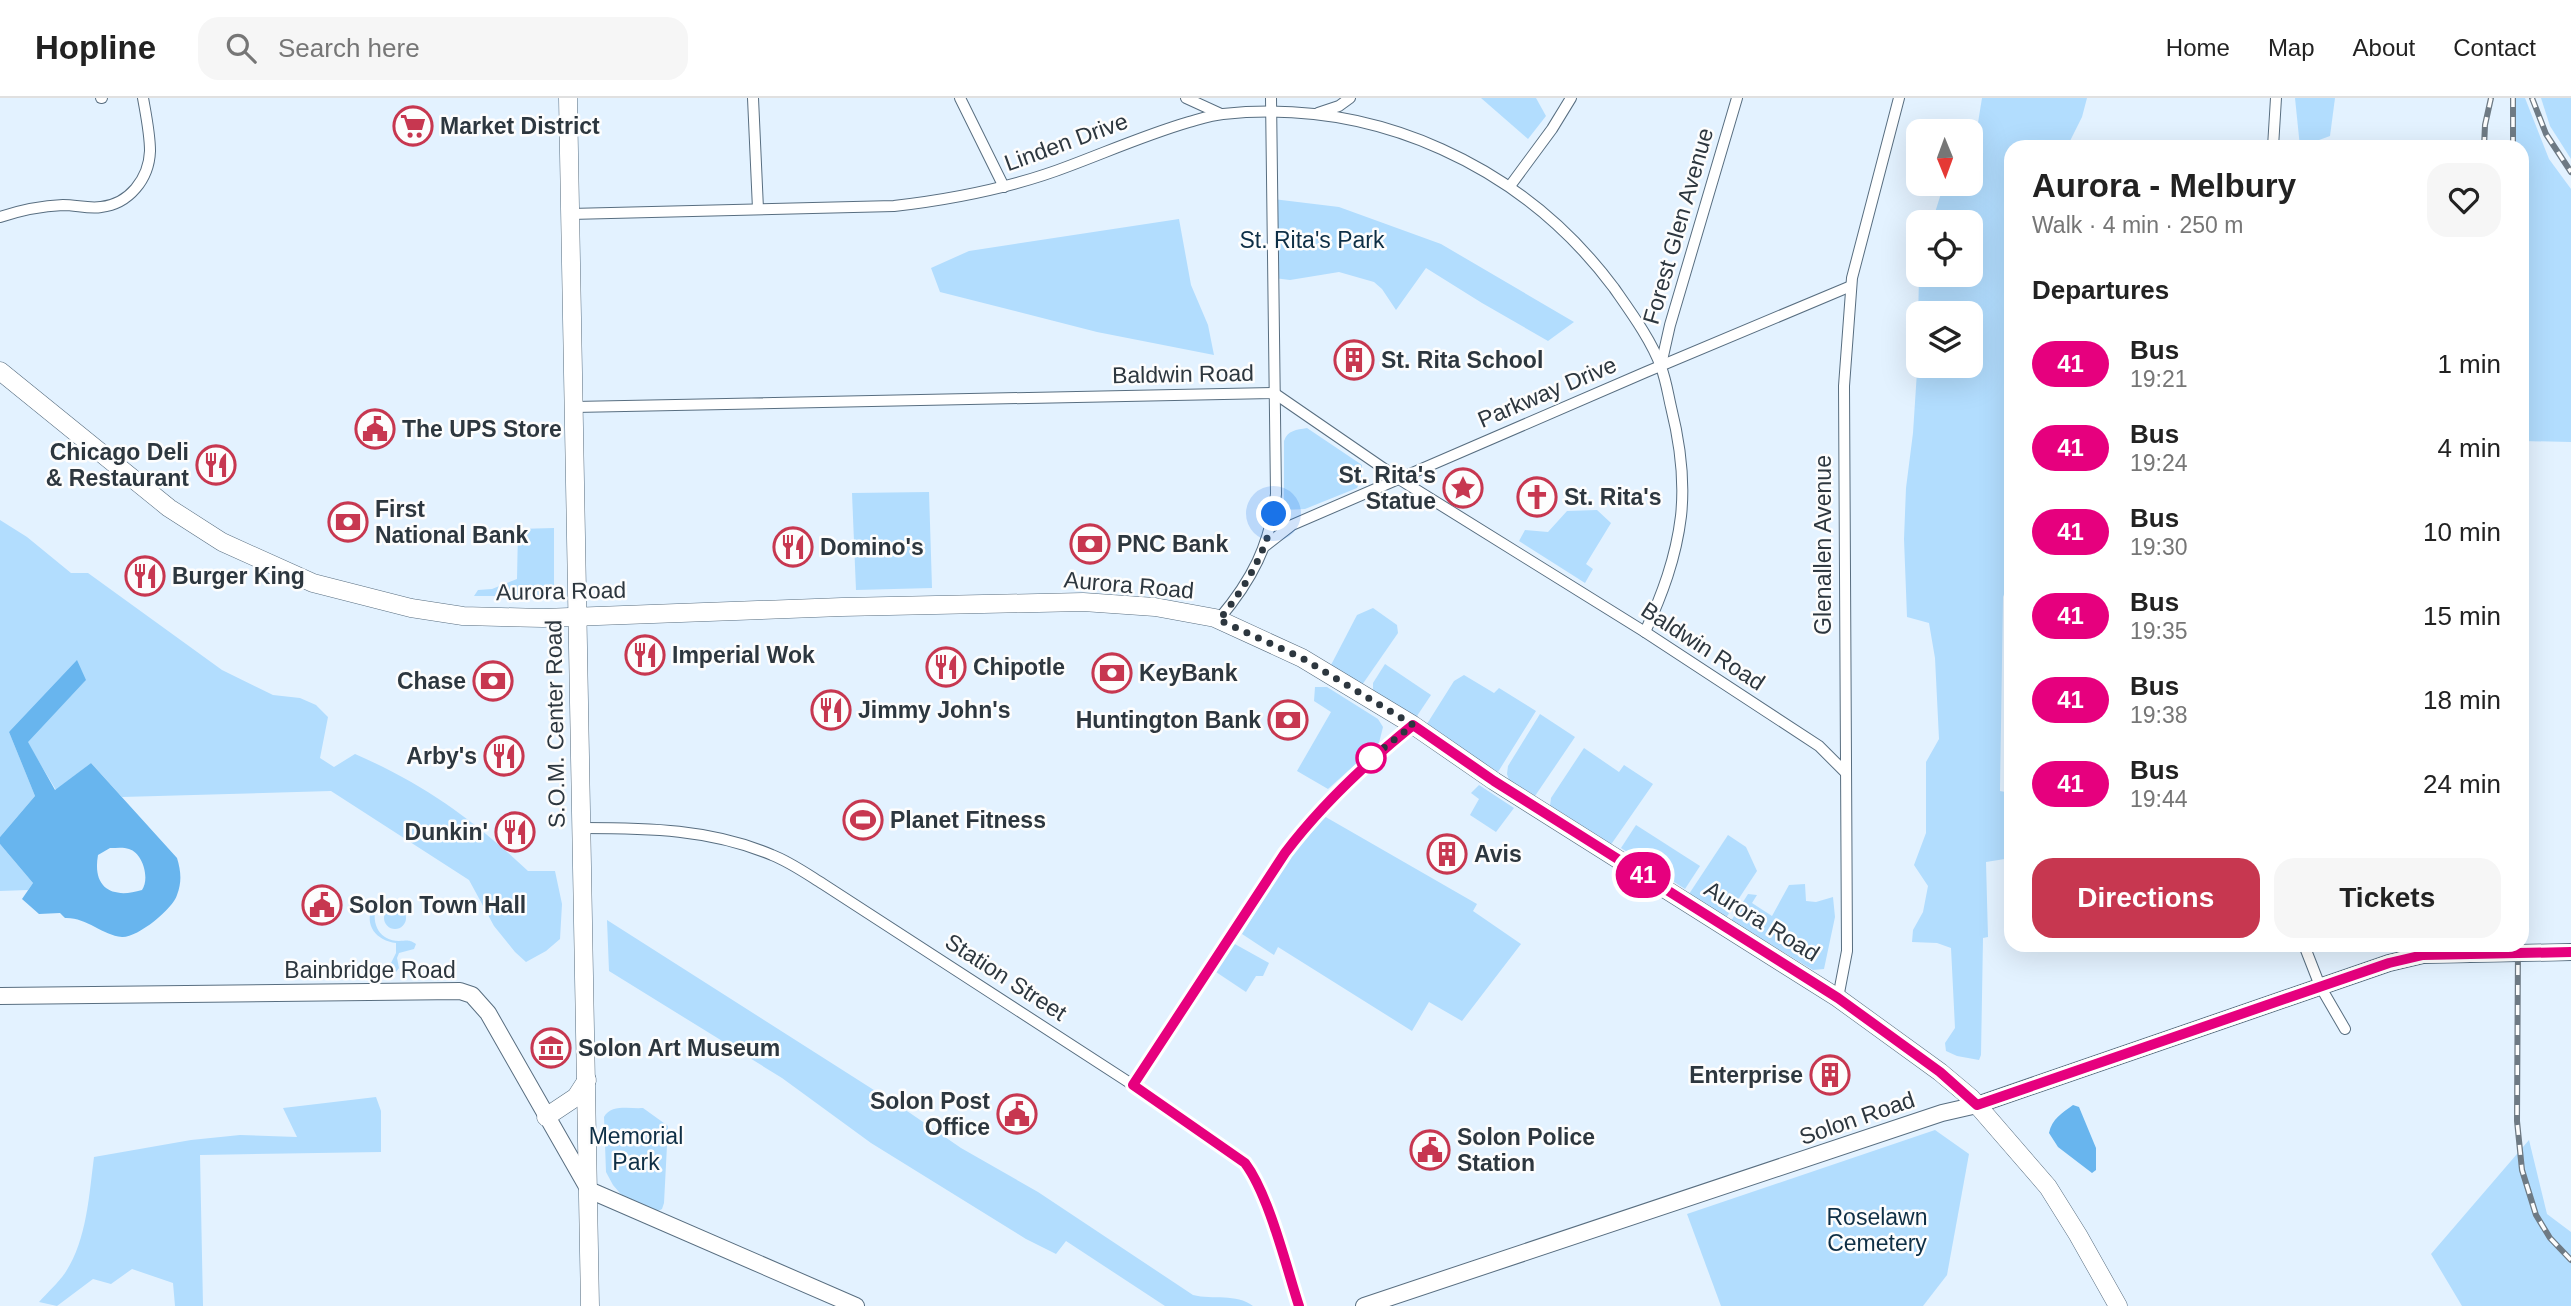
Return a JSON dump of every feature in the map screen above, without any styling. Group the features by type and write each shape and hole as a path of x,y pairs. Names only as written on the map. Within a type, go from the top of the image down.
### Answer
{"main road":[{"name":"S.O.M. Center Road","path":"568,98 590,1306"},
{"name":"Aurora Road","path":"0,370 169,509 222,542 313,583 420,610 463,616 577,617 842,607 1083,602 1156,607 1219,620 1302,658 1413,725 1494,781 1838,998 1940,1072 1977,1105 2048,1187 2118,1306"},
{"path":"547,1117 576,1097 587,1080"}],"street":[{"path":"0,217 44,206 101,207 119,202 133,191 145,175 149,159 143,98"},
{"path":"753,98 758,209"},
{"path":"960,98 1004,187"},
{"path":"1186,98 1221,114"},
{"path":"1219,620 1249,578 1265,546 1274,514 1276,494 1271,98"},
{"path":"1312,115 1339,106 1350,98"},
{"path":"1510,186 1571,98"},
{"name":"Forest Glen Avenue","path":"1661,366 1671,322 1737,98"},
{"name":"Glenallen Avenue","path":"1838,998 1847,951 1844,386 1851,286 1899,98"},
{"path":"2273,140 2276,98"},
{"name":"Linden Drive","path":"570,214 894,206 979,194 1071,165 1167,128 1221,114 1312,115 1359,122 1411,136 1450,152 1510,186 1558,224 1582,248 1631,311 1661,366 1682,461 1682,514 1665,587 1645,632"},
{"name":"Parkway Drive","path":"1265,546 1292,525 1851,286"},
{"name":"Baldwin Road","path":"574,407 1274,393 1399,479 1645,632 1819,746 1846,773"},
{"path":"1133,1085 1306,824 1370,759 1413,725"},
{"name":"Station Street","path":"582,828 644,828 696,832 775,855 1133,1085 1245,1163 1253,1173 1300,1306"},
{"path":"2307,952 2320,986 2345,1029"},
{"name":"Solon Road","path":"1364,1306 1942,1113 1977,1105 2389,963 2423,955 2571,952"},
{"name":"Bainbridge Road","path":"0,996 460,991 472,995 488,1013 589,1190"},
{"path":"589,1190 856,1306"}],"green space":[{"path":"1481,98 1536,98 1546,116 1528,139"},
{"path":"1982,98 2087,98 2082,117 2070,140 2004,140 2004,594 2000,791 2004,792 2004,859 1986,862 1988,937 1983,938 1979,1060 1946,1051 1945,1043 1955,1028 1951,948 1937,943 1912,942 1913,930 1923,912 1928,886 1914,865 1926,833 1926,762 1939,739 1935,658 1929,623 1907,617 1904,539 1906,488 1917,378 1983,378 1983,301 1918,301 1919,287 1983,287 1983,210 1936,210 1940,196 1983,196 1983,119 1979,119"},
{"path":"2295,98 2335,98 2330,136 2319,140 2299,140"},
{"path":"2513,98 2525,98 2549,159 2571,189 2571,442 2529,441 2529,140 2513,140"},
{"path":"2541,98 2571,98 2571,159 2550,126"},
{"name":"St. Rita's Park","path":"1273,199 1339,207 1441,244 1574,322 1548,341 1426,268 1396,310 1374,282 1339,272 1290,280 1274,278"},
{"path":"1179,219 1191,285 1208,325 1214,355 1097,332 940,292 931,268 969,251"},
{"path":"1307,428 1362,465 1362,477 1357,488 1305,509 1284,510 1284,441 1290,433"},
{"path":"929,492 932,588 856,590 852,493"},
{"path":"1597,510 1611,523 1586,564 1593,569 1585,583 1519,541 1525,530 1548,532 1567,511"},
{"path":"0,520 27,537 71,573 88,573 222,670 273,695 300,698 316,705 328,717 320,758 334,767 355,754 381,766 426,791 467,819 528,871 555,871 562,904 560,939 526,962 494,926 469,880 331,791 122,797 91,763 56,790 27,742 86,680 9,732 35,796 0,837"},
{"path":"554,528 554,585 549,594 474,596 478,590 492,589 517,579 518,529"},
{"path":"1373,608 1397,625 1398,633 1362,685 1331,665 1357,615"},
{"path":"1385,664 1431,695 1415,719 1373,692 1373,683"},
{"path":"1464,675 1494,693 1499,688 1536,711 1498,772 1425,727 1454,681"},
{"path":"1315,687 1327,687 1378,719 1383,727 1379,743 1328,789 1297,771 1331,712 1314,701"},
{"path":"1540,714 1575,737 1535,796 1509,780 1507,774 1508,766"},
{"path":"1584,748 1619,772 1624,765 1653,784 1610,846 1550,806 1551,798"},
{"path":"1479,785 1514,808 1496,832 1470,815 1479,799 1471,793"},
{"path":"1317,812 1477,904 1473,911 1521,944 1462,1021 1429,1002 1412,1031 1278,947 1274,955 1242,934"},
{"path":"1636,825 1700,866 1685,889 1621,848"},
{"path":"1728,835 1746,847 1757,871 1726,918 1689,894"},
{"path":"0,844 33,883 28,890 0,891"},
{"path":"1805,884 1806,901 1816,902 1833,897 1835,917 1824,969 1813,970 1731,921 1748,894 1757,895 1752,903 1772,916 1789,885"},
{"path":"373,906 376,907 376,925 382,935 392,940 416,944 414,949 399,953 399,968 396,972 392,971 390,965 396,953 396,943 383,939 374,931 370,920"},
{"path":"395,907 403,910 406,918 403,926 395,929 387,926 384,918 387,910"},
{"path":"607,920 961,1148 1038,1192 1193,1295 1232,1298 1253,1306 1165,1306 1066,1241 1056,1254 1026,1239 871,1143 782,1078 609,971"},
{"path":"1233,943 1269,963 1263,976 1256,976 1246,992 1216,972"},
{"path":"376,1097 381,1111 381,1152 200,1155 203,1306 175,1306 173,1283 132,1269 111,1284 93,1279 57,1306 39,1302 65,1273 78,1246 86,1217 94,1157 191,1140 240,1135 297,1137 283,1108"},
{"name":"Memorial Park","path":"643,1108 668,1126 664,1203 662,1209 656,1212 625,1199 606,1172 604,1117 611,1110"},
{"name":"Roselawn Cemetery","path":"1935,1130 1969,1154 1947,1275 1923,1306 1721,1306 1687,1214"},
{"path":"2529,1140 2547,1214 2571,1232 2571,1306 2462,1306 2431,1254"}],"water":[{"path":"77,660 86,680 28,742 55,790 91,763 177,858 180,886 177,895 169,908 154,922 129,936 115,936 80,920 65,918 60,913 39,914 22,899 33,883 0,844 0,837 35,796 9,732","holes":["110,848 127,848 138,856 145,873 142,890 114,892 102,883 98,876 98,855"]},
{"path":"2073,1105 2079,1107 2096,1148 2096,1170 2092,1173 2058,1147 2049,1133 2055,1120"}],"railway":[{"path":"2484,140 2491,98"},
{"path":"2513,98 2513,140"},
{"path":"2532,98 2546,134 2571,172"},
{"path":"2518,952 2517,1121 2522,1170 2536,1215 2550,1238 2571,1260"}],"bus line":[{"name":"41","path":"1299,1306 1253,1173 1235,1154 1133,1085 1306,824 1370,759 1413,725 1494,781 1838,998 1940,1072 1977,1105 2389,963 2423,955 2571,952"}],"place":[{"name":"Market District","path":"413,126"},
{"name":"St. Rita School","path":"1354,360"},
{"name":"The UPS Store","path":"375,429"},
{"name":"Chicago Deli & Restaurant","path":"216,465"},
{"name":"St. Rita's Statue","path":"1463,488"},
{"name":"St. Rita's","path":"1537,497"},
{"name":"First National Bank","path":"348,522"},
{"name":"PNC Bank","path":"1090,544"},
{"name":"Domino's","path":"793,547"},
{"name":"Burger King","path":"145,576"},
{"name":"Imperial Wok","path":"645,655"},
{"name":"Chipotle","path":"946,667"},
{"name":"KeyBank","path":"1112,673"},
{"name":"Chase","path":"493,681"},
{"name":"Jimmy John's","path":"831,710"},
{"name":"Huntington Bank","path":"1288,720"},
{"name":"Arby's","path":"504,756"},
{"name":"Planet Fitness","path":"863,820"},
{"name":"Dunkin'","path":"515,832"},
{"name":"Avis","path":"1447,854"},
{"name":"Solon Town Hall","path":"322,905"},
{"name":"Solon Art Museum","path":"551,1048"},
{"name":"Enterprise","path":"1830,1075"},
{"name":"Solon Post Office","path":"1017,1114"},
{"name":"Solon Police Station","path":"1430,1150"}],"route":[{"path":"1274,514 1269,538 1260,558 1219,620 1302,658 1413,725 1371,758"}]}
